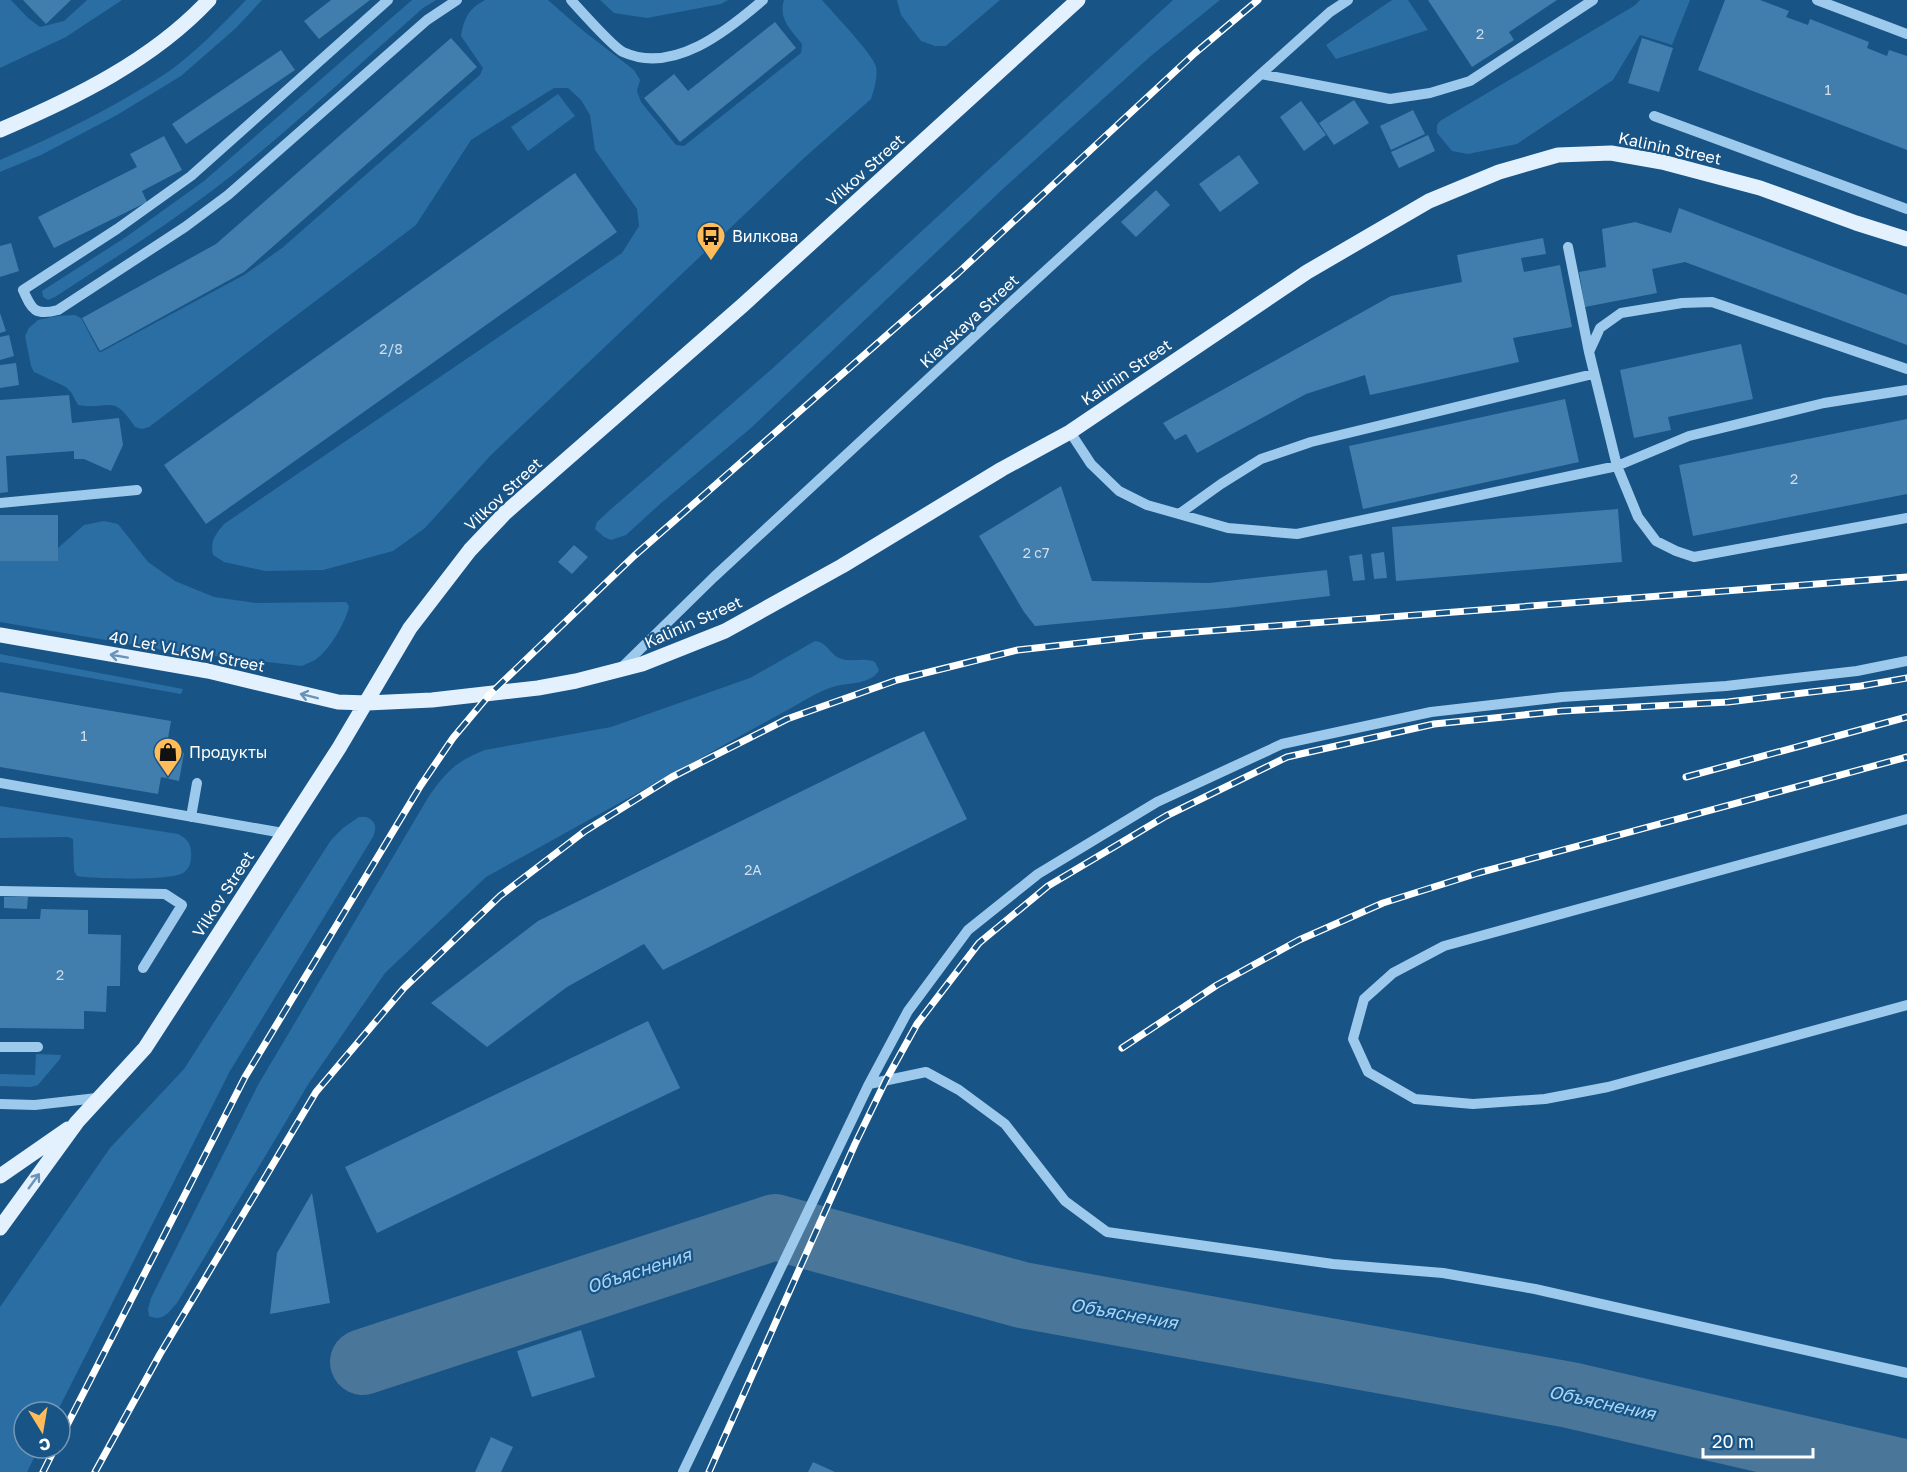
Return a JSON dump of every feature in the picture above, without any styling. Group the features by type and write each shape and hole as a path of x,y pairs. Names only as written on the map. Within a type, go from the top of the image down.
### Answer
{"main road":[{"path":"0,130 102,82 160,44 209,0"},
{"name":"Vilkov Street","path":"77,1122 145,1048 367,703 410,628 470,550 505,513 743,305 1078,0"},
{"name":"Kalinin Street","path":"367,703 432,700 538,688 642,664 725,631 842,566 1002,469 1070,432 1307,272 1429,201 1499,172 1558,155 1611,153 1662,162 1760,188 1907,239"},
{"name":"40 Let VLKSM Street","path":"0,635 208,671 338,702 367,703"},
{"path":"0,1176 77,1122"},
{"path":"0,1228 77,1122"}],"street":[{"path":"388,0 190,176 117,229 23,290 36,311 44,314 58,310 185,227 228,195 427,20 457,0"},
{"path":"570,0 622,51 650,60 690,51 723,33 763,0"},
{"name":"Kievskaya Street","path":"618,671 714,577 1261,74 1330,12 1348,0"},
{"path":"1261,74 1390,99 1430,93 1470,81 1593,0"},
{"path":"1817,0 1907,34"},
{"path":"1654,116 1906,206"},
{"path":"1568,247 1593,374 1617,466 1638,517 1656,541 1694,557 1907,518"},
{"path":"1589,352 1600,328 1621,313 1682,303 1712,302 1907,369"},
{"path":"1179,514 1261,459 1311,442 1593,374"},
{"path":"1070,432 1091,465 1119,491 1147,505 1228,528 1297,534 1617,466 1689,436 1824,403 1907,390"},
{"path":"0,503 137,490"},
{"path":"683,1472 842,1137 908,1011 968,930 1038,873 1157,802 1282,744 1431,712 1562,697 1726,686 1857,671 1907,661"},
{"path":"0,783 283,833"},
{"path":"191,817 197,783"},
{"path":"1907,819 1444,946 1393,973 1364,999 1353,1039 1368,1072 1415,1098 1473,1104 1545,1099 1608,1087 1907,1005"},
{"path":"0,891 165,894 182,905 143,968"},
{"path":"0,1047 38,1047"},
{"path":"869,1084 926,1072 958,1090 1005,1124 1065,1201 1107,1232 1333,1264 1443,1273 1535,1289 1907,1373"},
{"path":"0,1104 35,1105 97,1098"}],"shaded area":[{"path":"0,0 11,0 40,27 64,21 87,0 122,0 66,37 0,68"},
{"path":"246,0 262,0 236,28 181,76 117,115 41,155 0,172 0,160 86,120 168,72 198,47"},
{"path":"412,0 436,0 423,8 293,124 213,190 55,297 48,300 43,297 42,291 126,237 204,181"},
{"path":"485,0 548,0 634,70 640,80 637,91 641,102 676,145 684,146 801,53 802,44 784,19 784,0 822,0 874,61 875,83 871,99 804,158 491,455 425,528 393,551 323,570 265,571 224,562 213,555 212,546 224,524 622,253 639,226 637,209 595,150 590,115 581,100 568,88 554,88 471,140 416,225 149,427 142,429 135,427 115,406 78,405 66,387 34,372 25,336 29,328 38,320 75,315 81,318 101,352 244,275 282,248 480,75 483,68 461,36 468,15"},
{"path":"600,0 728,0 721,4 647,18 614,13"},
{"path":"897,0 1000,0 946,46 935,46 921,41 901,15"},
{"path":"1173,0 1220,0 1152,55 1006,186 751,428 626,535 611,540 595,529 597,522 610,510 773,368"},
{"path":"1392,0 1408,0 1428,30 1336,59 1326,45"},
{"path":"1640,0 1690,0 1672,45 1640,35 1613,80 1517,144 1468,154 1452,151 1437,133 1437,125 1440,121 1634,6"},
{"path":"558,94 575,116 528,151 511,127"},
{"path":"104,521 118,524 148,562 175,581 214,597 256,603 346,602 349,606 344,620 326,650 315,660 302,666 164,650 0,622 0,561 58,561 58,548 84,525"},
{"path":"815,641 822,643 839,658 875,662 879,670 876,675 866,680 829,688 815,695 486,877 385,973 309,1083 177,1303 162,1317 149,1316 151,1298 258,1085 429,796 447,773 459,763 485,750 611,727 750,678"},
{"path":"0,654 183,689 181,694 0,662"},
{"path":"0,806 178,834 187,840 190,846 190,864 187,870 175,876 99,878 77,876 74,871 73,839 68,837 0,838"},
{"path":"359,817 366,817 374,822 375,830 373,837 230,1071 63,1400 12,1400 12,1460 33,1460 27,1472 0,1472 0,1307 110,1148 184,1069 331,840"},
{"path":"36,1054 61,1055 38,1085 31,1087 0,1086 0,1074 35,1075"}],"building":[{"path":"23,0 71,0 46,24"},
{"path":"331,0 370,0 319,39 304,21"},
{"path":"1428,0 1557,0 1509,32 1514,40 1472,67"},
{"path":"1725,0 1760,0 1789,11 1786,17 1808,25 1810,19 1869,42 1867,48 1887,56 1889,50 1907,56 1907,150 1698,70"},
{"path":"775,22 796,48 680,142 644,98 674,74 688,91"},
{"path":"451,38 477,67 244,272 100,351 82,318 216,244"},
{"path":"1642,38 1673,48 1659,92 1628,83"},
{"path":"281,50 295,70 186,144 172,124"},
{"path":"1354,100 1369,123 1334,145 1319,123"},
{"path":"1301,101 1326,135 1304,151 1280,117"},
{"path":"1413,110 1425,134 1391,150 1380,126"},
{"path":"1428,135 1435,151 1399,168 1391,152"},
{"path":"164,136 182,170 142,191 147,202 54,248 38,217 137,167 130,154"},
{"path":"1239,155 1259,183 1220,212 1199,184"},
{"path":"575,173 617,232 206,524 164,465"},
{"path":"1156,190 1170,205 1136,237 1121,222"},
{"path":"1679,208 1907,295 1907,345 1685,262 1652,269 1657,293 1585,307 1579,272 1606,267 1602,229 1635,222 1671,233"},
{"path":"1543,238 1546,254 1521,258 1524,272 1560,265 1572,327 1513,338 1519,362 1370,395 1365,375 1306,394 1197,453 1186,434 1175,440 1163,423 1391,296 1462,282 1457,255"},
{"path":"11,243 19,271 0,277 0,246"},
{"path":"0,313 6,331 0,333"},
{"path":"9,335 14,356 0,360 0,337"},
{"path":"1741,344 1753,399 1668,417 1671,430 1634,438 1620,370"},
{"path":"16,363 19,385 0,388 0,365"},
{"path":"69,395 72,423 119,418 123,445 111,471 84,459 74,459 74,451 6,456 8,492 0,493 0,400"},
{"path":"1565,399 1579,462 1363,509 1349,446"},
{"path":"1907,419 1907,494 1693,536 1679,465"},
{"path":"1061,486 1092,581 1209,583 1327,570 1330,596 1035,626 1024,612 979,536"},
{"path":"1618,509 1622,562 1396,581 1392,527"},
{"path":"0,515 58,515 58,561 0,561"},
{"path":"574,545 588,557 572,574 558,562"},
{"path":"1384,552 1387,578 1374,579 1371,554"},
{"path":"1362,554 1365,580 1353,581 1349,556"},
{"path":"0,692 171,721 166,750 184,753 179,781 161,777 158,794 0,767"},
{"path":"924,731 967,819 663,970 644,944 567,987 487,1047 431,1003 538,921"},
{"path":"4,897 28,897 27,909 4,908"},
{"path":"41,909 88,910 88,934 121,935 120,986 107,986 106,1012 84,1011 84,1029 0,1028 0,919 40,919"},
{"path":"648,1021 680,1088 377,1233 345,1167"},
{"path":"312,1193 330,1303 270,1314 277,1253"},
{"path":"581,1330 595,1377 532,1397 517,1351"},
{"path":"491,1437 513,1447 501,1472 475,1472"},
{"path":"813,1462 835,1472 808,1472"}],"waterway":[{"name":"Объяснения","path":"363,1362 775,1227 1022,1295 1570,1395 1903,1472"}],"railway":[{"path":"72,1416 245,1077 421,785 453,738 489,695 634,556 958,273 1195,53 1258,0"},
{"path":"95,1472 160,1354 316,1092 404,988 500,896 585,831 672,777 787,719 897,680 1018,650 1143,636 1907,577"},
{"path":"709,1472 855,1144 886,1080 917,1024 979,943 1048,886 1166,816 1287,757 1434,724 1562,711 1728,702 1861,686 1907,678"},
{"path":"1686,777 1907,717"},
{"path":"1122,1048 1217,985 1299,940 1383,903 1478,873 1907,757"},
{"path":"43,1472 49,1460"}],"place":[{"name":"Вилкова","path":"711,262"},
{"name":"Продукты","path":"168,778"}]}
